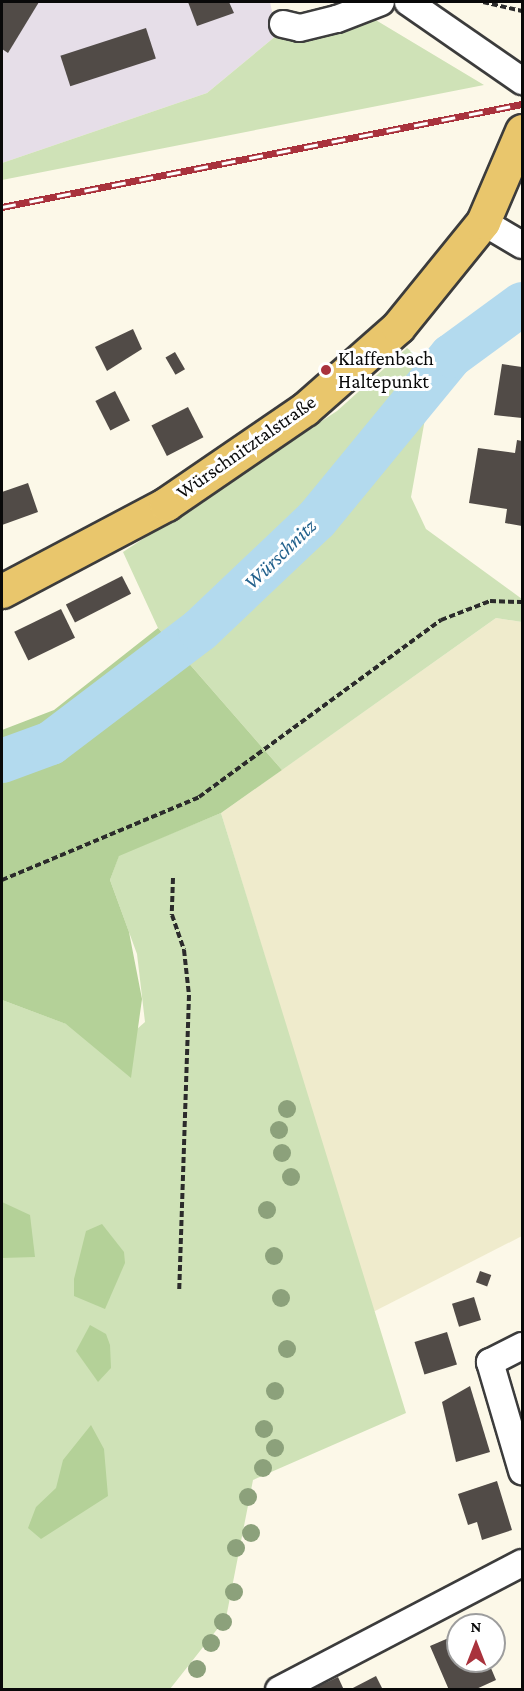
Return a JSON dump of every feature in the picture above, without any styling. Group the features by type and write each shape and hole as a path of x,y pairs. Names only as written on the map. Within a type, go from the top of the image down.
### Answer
{"main road":[{"name":"Würschnitztalstraße","path":"2,591 166,504 305,409 398,327 483,222 522,131"}],"street":[{"path":"283,24 300,28 337,20 381,2"},
{"path":"408,2 522,81"},
{"path":"483,222 522,245"},
{"path":"522,1346 490,1362 522,1471"},
{"path":"279,1689 522,1563"}],"path":[{"path":"483,2 522,11"},
{"path":"2,880 23,876 200,797 441,620 490,601 522,602"},
{"path":"174,878 172,915 184,950 189,995 179,1291"}],"shaded area":[{"path":"2,2 270,2 277,35 207,93 2,163"},
{"path":"496,618 522,622 522,1236 373,1312 221,813"}],"green space":[{"path":"374,19 484,85 2,180 2,163 207,93 277,35"},
{"path":"407,348 450,382 425,419 411,497 426,529 522,599 522,622 496,618 282,770 158,628 123,552 337,411"},
{"path":"158,628 282,770 221,813 119,856 110,880 129,932 142,999 131,1078 66,1024 2,1000 2,730 54,710"},
{"path":"221,813 406,1413 253,1480 226,1618 170,1689 2,1689 2,1000 120,1044 145,1022 137,954 110,880 119,855"},
{"path":"2,1202 30,1215 35,1257 2,1258"},
{"path":"102,1224 124,1252 125,1263 105,1309 74,1296 74,1279 86,1231"},
{"path":"90,1325 106,1334 110,1345 111,1368 98,1382 76,1351"},
{"path":"91,1425 104,1449 108,1496 41,1539 28,1528 36,1507 56,1488 63,1460"}],"building":[{"path":"2,2 39,2 8,53 2,49"},
{"path":"188,2 229,2 234,13 197,26"},
{"path":"146,28 156,58 70,86 60,56"},
{"path":"133,329 142,349 107,371 95,347"},
{"path":"175,352 185,369 175,375 165,358"},
{"path":"502,364 522,367 522,418 494,415"},
{"path":"115,391 130,420 110,430 95,401"},
{"path":"188,407 203,437 167,456 151,426"},
{"path":"517,440 522,441 522,526 505,523 507,509 469,503 478,448 515,453"},
{"path":"28,483 38,512 2,525 2,492"},
{"path":"122,576 131,594 75,622 66,605"},
{"path":"61,609 75,638 28,661 14,632"},
{"path":"480,1271 491,1275 487,1286 476,1282"},
{"path":"474,1297 481,1320 459,1327 452,1304"},
{"path":"447,1332 457,1365 424,1374 414,1342"},
{"path":"470,1386 490,1452 456,1462 442,1402"},
{"path":"497,1481 512,1530 482,1540 477,1522 468,1525 458,1494"},
{"path":"446,1639 446,1673 493,1673 496,1680 474,1690 449,1690 430,1646"},
{"path":"376,1676 383,1690 349,1690"},
{"path":"338,1677 344,1690 318,1690 317,1687"}],"waterway":[{"name":"Würschnitz","path":"2,761 51,743 200,630 317,519 451,356 522,304"}],"railway":[{"path":"2,207 522,104"}],"place":[{"name":"Klaffenbach Haltepunkt","path":"326,370"}]}
